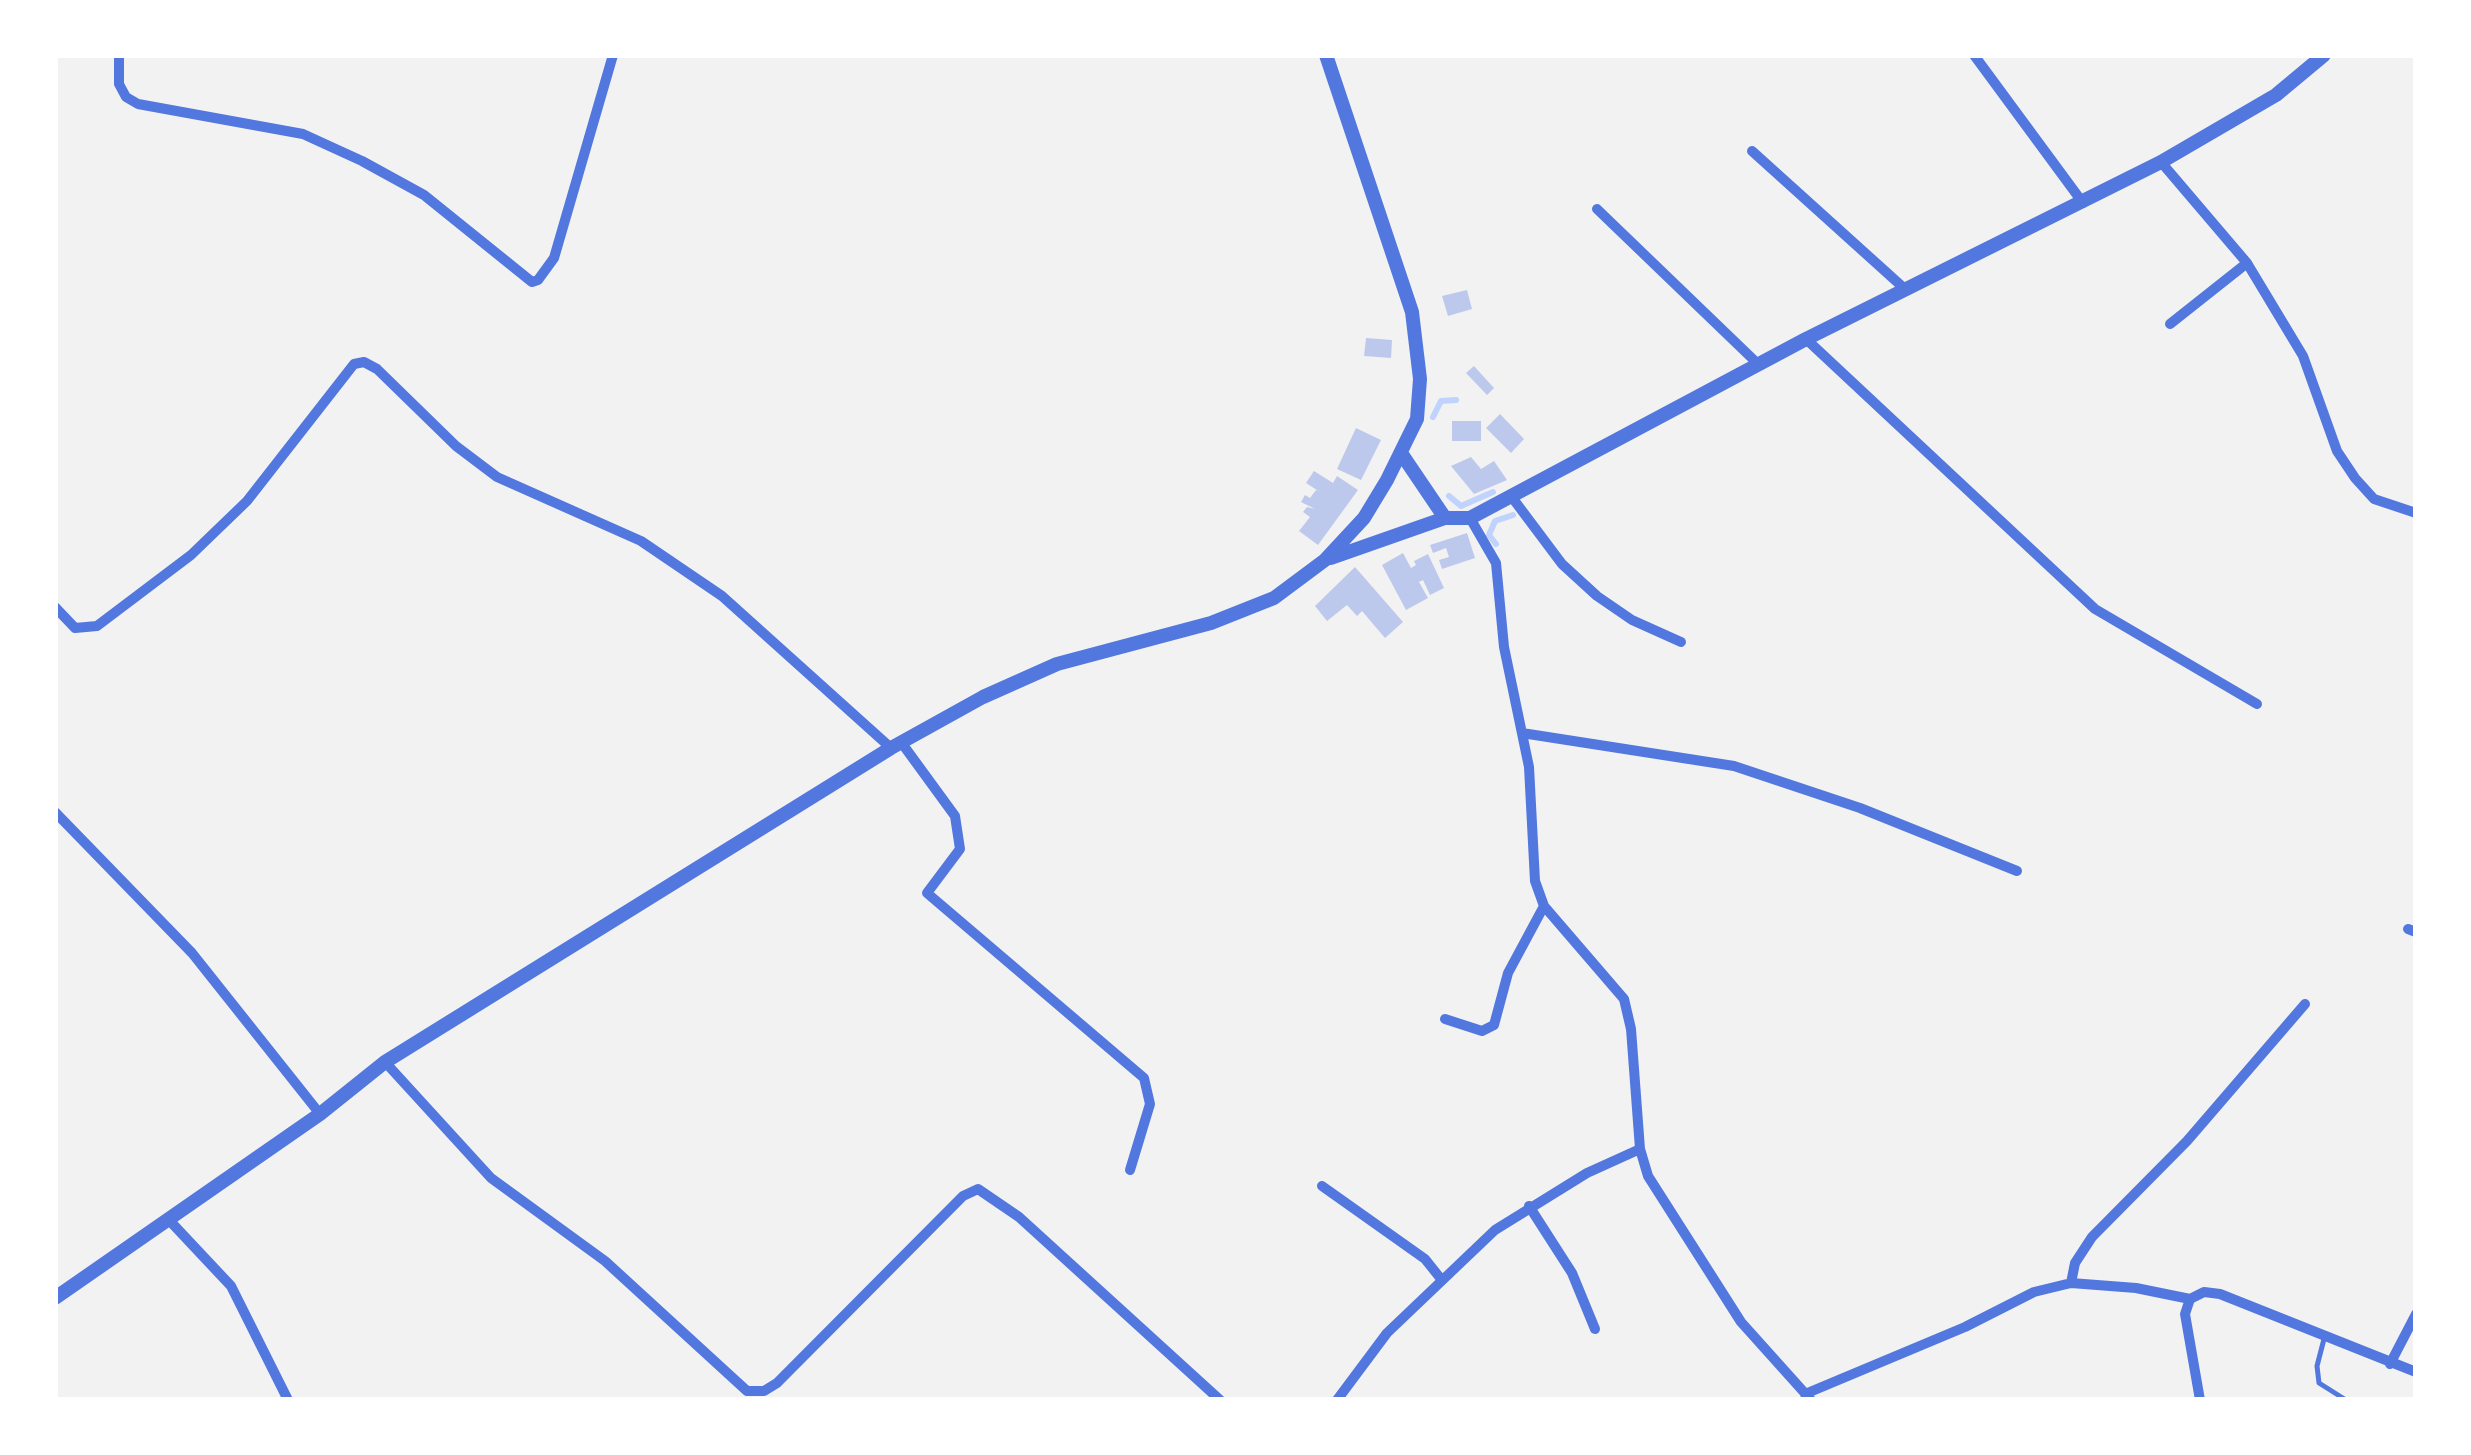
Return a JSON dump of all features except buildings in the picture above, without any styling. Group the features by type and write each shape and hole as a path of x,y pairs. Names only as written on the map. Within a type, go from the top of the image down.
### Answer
{"street":[{"path":"119,55 118,84 126,98 138,104 303,134 362,160 424,195 532,282 538,280 554,258 613,55"},
{"path":"55,1298 320,1114 384,1062 896,745 983,697 1057,664 1211,623 1274,598 1325,560 1364,518 1417,419 1419,396 1412,312 1326,55"},
{"path":"1974,55 2083,203"},
{"path":"1325,560 1445,518 1470,518 1806,339 2162,162 2276,94 2324,55"},
{"path":"1752,151 1906,290"},
{"path":"2162,162 2247,263 2303,356 2337,451 2354,478 2374,498 2416,513"},
{"path":"1597,208 1758,364"},
{"path":"2170,324 2247,263"},
{"path":"1806,339 2096,609 2257,704"},
{"path":"55,606 74,628 97,626 191,555 246,502 354,364 364,362 378,368 456,446 497,477 641,541 722,596 896,745 955,816 960,848 926,893 1144,1078 1150,1104 1130,1170"},
{"path":"1401,453 1445,518"},
{"path":"1511,496 1562,564 1597,596 1632,620 1682,642"},
{"path":"1470,518 1496,563 1504,647 1529,767 1535,881 1544,906 1624,999 1631,1029 1640,1148 1648,1176 1731,1308 1808,1397 2034,1292 2070,1284 2136,1288 2190,1299 2204,1292 2220,1294 2324,1339 2416,1372"},
{"path":"1522,732 1734,766 1860,808 2017,871"},
{"path":"55,812 192,953 320,1114"},
{"path":"1445,1019 1482,1031 1494,1025 1508,973 1544,906"},
{"path":"2070,1284 2075,1263 2092,1236 2187,1141 2305,1004"},
{"path":"384,1062 491,1178 605,1261 747,1391 764,1391 777,1384 963,1196 978,1189 1019,1217 1220,1400"},
{"path":"1337,1400 1388,1333 1441,1279 1529,1206 1640,1148"},
{"path":"1322,1186 1425,1259 1441,1279"},
{"path":"1529,1206 1572,1273 1594,1329"},
{"path":"169,1220 231,1286 288,1400"},
{"path":"2190,1299 2185,1314 2200,1400"},
{"path":"2390,1364 2416,1314"}],"lane":[{"path":"2324,1339 2317,1366 2319,1383 2346,1400"}],"waterway":[{"path":"1433,417 1441,401 1456,400"},
{"path":"1449,496 1461,506 1493,492"},
{"path":"1496,544 1489,535 1495,521 1513,515"}]}
